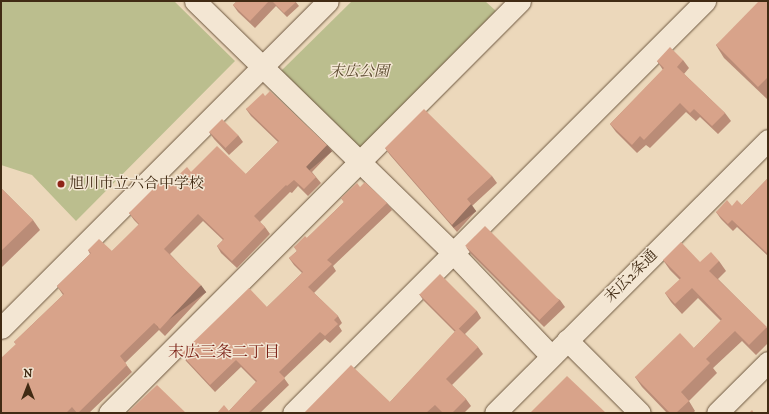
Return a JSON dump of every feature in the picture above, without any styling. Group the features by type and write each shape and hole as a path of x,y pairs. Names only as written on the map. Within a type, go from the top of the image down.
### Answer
{"street":[{"path":"195,1 360,164 453,253 551,356"},
{"path":"1,328 328,1"},
{"path":"108,413 360,164 520,1"},
{"path":"292,413 705,1"},
{"name":"末広2条通","path":"495,413 768,140"},
{"path":"567,340 640,413"},
{"path":"717,413 768,362"}],"green space":[{"name":"旭川市立六合中学校","path":"1,1 174,1 235,61 76,221 32,175 1,165"},
{"name":"末広公園","path":"352,1 485,1 496,11 358,150 281,71"}],"building":[{"path":"237,1 269,1 250,21 233,5"},
{"path":"272,1 295,1 296,2 284,13"},
{"path":"759,1 768,1 768,77 758,87 716,45"},
{"path":"670,47 683,60 677,67 725,113 712,126 694,109 690,113 680,103 644,140 640,136 632,145 610,124 664,68 657,61"},
{"path":"270,91 327,145 306,167 316,177 304,189 294,180 287,186 286,185 254,216 265,227 232,261 217,246 224,239 198,214 164,249 201,285 160,329 154,323 120,356 127,365 78,413 72,407 66,413 1,413 1,358 16,344 14,342 64,294 57,286 91,253 88,250 99,239 112,251 139,224 129,213 161,181 166,187 187,167 191,172 217,146 246,174 279,141 246,109 263,93 265,96"},
{"path":"424,109 492,176 467,199 471,204 452,225 385,148"},
{"path":"222,119 238,135 226,148 209,132"},
{"path":"768,178 768,254 732,220 728,224 716,212 727,200 732,206 737,200 742,205"},
{"path":"365,182 387,203 327,260 332,264 308,287 338,316 334,320 338,324 325,336 320,332 279,372 285,378 249,412 250,413 217,413 224,405 229,411 257,381 236,360 210,385 181,354 249,288 267,307 303,272 289,258 297,251 294,247 305,236 307,238 344,202 341,198 357,183 360,187"},
{"path":"1,188 33,220 1,251"},
{"path":"485,226 559,300 539,320 465,246"},
{"path":"681,242 700,262 711,252 719,261 709,271 767,327 749,345 735,331 706,359 710,363 681,392 689,401 676,413 670,413 635,377 680,333 694,348 722,319 692,288 675,304 665,293 681,278 663,260"},
{"path":"440,274 477,311 456,331 419,295"},
{"path":"458,328 478,347 446,379 466,399 452,413 443,413 435,405 426,413 304,413 351,365 390,402"},
{"path":"567,376 606,413 530,413"},
{"path":"157,385 186,413 127,413"}],"place":[{"name":"旭川市立六合中学校","path":"61,184"}],"district":[{"name":"末広三条二丁目","path":"224,352"}]}
